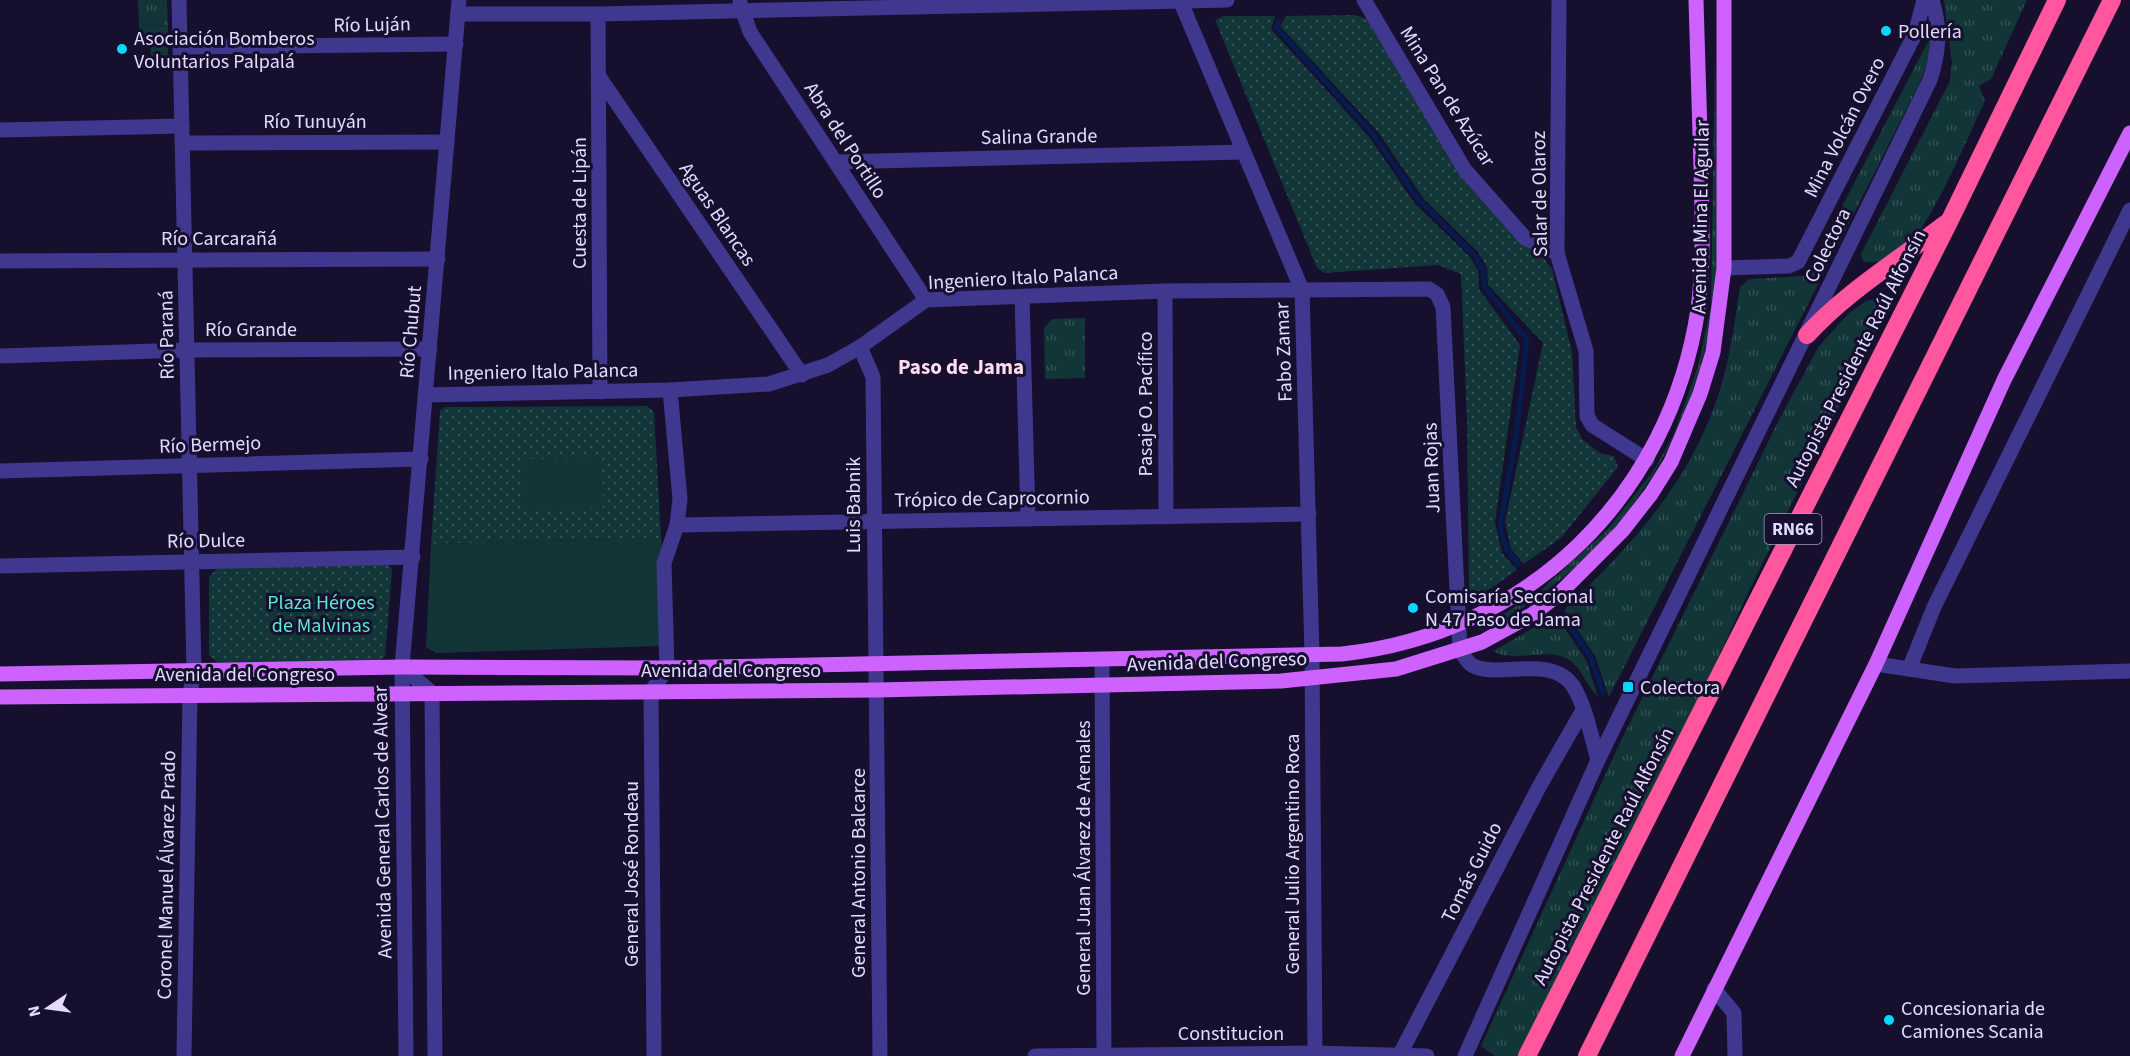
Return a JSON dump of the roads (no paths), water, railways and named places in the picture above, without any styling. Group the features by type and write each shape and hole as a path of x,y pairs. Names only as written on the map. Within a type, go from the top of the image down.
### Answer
{"highway":[{"name":"Autopista Presidente Raúl Alfonsín","path":"1527,1056 1949,222 2057,0"},
{"name":"RN66","path":"1587,1056 2112,0"},
{"path":"1807,335 1848,294 1873,279 1949,222"}],"main road":[{"name":"Avenida Mina El Aguilar","path":"1457,625 1512,598 1569,555 1602,522 1647,460 1669,416 1682,380 1698,307 1703,236 1696,0"},
{"name":"Avenida Mina El Aguilar","path":"1460,651 1482,642 1533,614 1560,593 1622,531 1651,494 1671,462 1700,394 1713,352 1724,268 1724,0"},
{"path":"1682,1056 1876,664 2004,380 2130,133"},
{"name":"Avenida del Congreso","path":"0,674 402,667 667,668 1342,654 1391,647 1457,625"},
{"name":"Avenida del Congreso","path":"0,697 877,690 1312,680 1396,669 1460,651"}],"street":[{"name":"Río Paraná","path":"179,0 194,669"},
{"name":"Fabo Zamar","path":"1181,0 1302,290 1312,655"},
{"path":"459,7 598,14 637,6 1227,0"},
{"name":"Mina Pan de Azúcar","path":"1364,0 1466,170 1525,238 1557,253"},
{"name":"Salar de Olaroz","path":"1559,0 1557,253 1586,351 1587,416 1592,425 1647,460"},
{"name":"Mina Volcán Overo","path":"1724,268 1789,266 1798,262 1915,34 1924,0"},
{"name":"Colectora","path":"1465,1056 1598,760 1930,80 1938,53 1938,19 1932,0"},
{"name":"Abra del Portillo","path":"740,5 750,32 926,300"},
{"name":"Río Chubut","path":"402,667 459,7"},
{"name":"Cuesta de Lipán","path":"598,14 600,392"},
{"name":"Río Luján","path":"180,47 456,44"},
{"name":"Aguas Blancas","path":"599,77 802,375"},
{"path":"0,130 182,126"},
{"name":"Río Tunuyán","path":"183,142 447,142"},
{"name":"Salina Grande","path":"836,162 1243,152"},
{"path":"1909,669 1934,607 2130,210"},
{"name":"Río Carcarañá","path":"0,261 438,259"},
{"name":"Ingeniero Italo Palanca","path":"426,395 670,390 769,384 828,365 860,347 926,300 1165,291 1429,289"},
{"name":"Juan Rojas","path":"1429,289 1437,294 1443,307 1449,385 1457,625 1460,651"},
{"name":"Pasaje O. Pacífico","path":"1165,291 1166,517"},
{"path":"1022,297 1028,519"},
{"name":"Luis Babnik","path":"860,347 873,377 873,521 877,690"},
{"name":"Río Grande","path":"0,356 187,350 430,349"},
{"path":"651,692 667,668 664,564 677,525 680,499 670,390"},
{"name":"Río Bermejo","path":"0,471 421,459"},
{"name":"Trópico de Caprocornio","path":"677,525 1309,514"},
{"name":"Río Dulce","path":"0,566 413,557"},
{"path":"1460,651 1471,664 1481,668 1526,668 1564,676 1573,686 1583,710 1598,760"},
{"name":"General Julio Argentino Roca","path":"1312,655 1315,1053"},
{"name":"General Juan Álvarez de Arenales","path":"1102,660 1104,1055"},
{"path":"1876,664 1954,676 2130,670"},
{"name":"Avenida General Carlos de Alvear","path":"402,667 432,693"},
{"name":"Avenida General Carlos de Alvear","path":"402,667 406,1056"},
{"name":"Coronel Manuel Álvarez Prado","path":"184,1056 190,695 194,669"},
{"name":"General Antonio Balcarce","path":"877,690 880,1056"},
{"name":"General José Rondeau","path":"651,692 654,1056"},
{"path":"432,693 435,1056"},
{"name":"Tomás Guido","path":"1399,1055 1539,787 1583,710"},
{"path":"1714,989 1734,1013 1735,1056"},
{"name":"Constitucion","path":"1035,1056 1315,1053 1427,1056"}],"waterway":[{"path":"1279,20 1276,27 1373,134 1418,199 1475,256 1483,270 1485,287 1527,340 1517,429 1500,527 1507,550 1518,565"},
{"path":"1563,616 1590,656 1603,693"}],"place":[{"name":"Pollería","path":"1886,31"},
{"name":"Asociación Bomberos Voluntarios Palpalá","path":"122,49"},
{"name":"Comisaría Seccional N 47 Paso de Jama","path":"1413,608"},
{"name":"Colectora","path":"1628,687"},
{"name":"Concesionaria de Camiones Scania","path":"1889,1020"}],"district":[{"name":"Paso de Jama","path":"961,367"}],"park label":[{"name":"Plaza Héroes de Malvinas","path":"321,614"}]}
